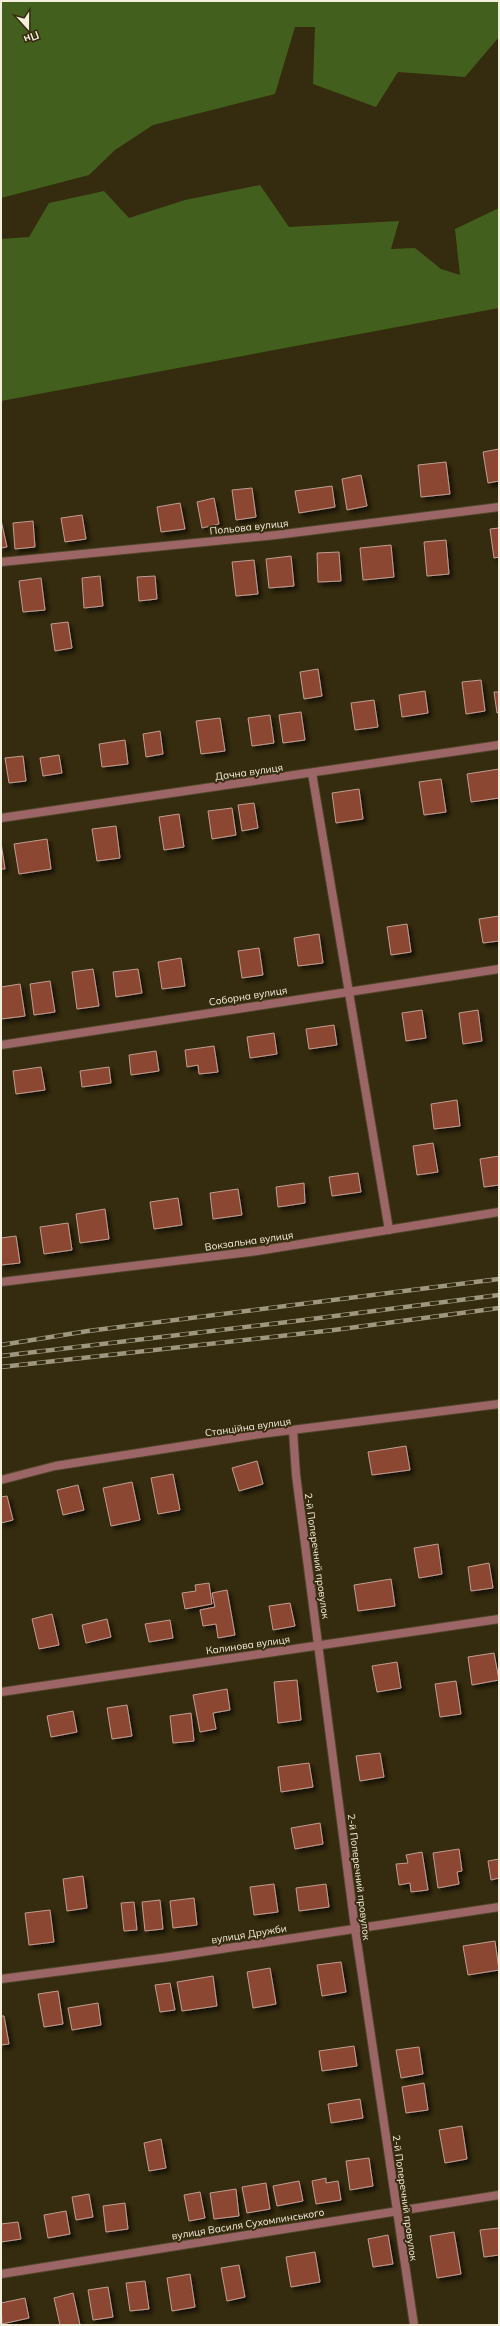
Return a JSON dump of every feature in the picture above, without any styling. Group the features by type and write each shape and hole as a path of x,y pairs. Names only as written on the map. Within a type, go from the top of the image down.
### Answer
{"street":[{"name":"Польова вулиця","path":"1,562 276,535 499,507"},
{"name":"Дачна вулиця","path":"1,818 499,745"},
{"path":"312,773 388,1230"},
{"name":"Соборна вулиця","path":"1,1044 499,969"},
{"name":"Вокзальна вулиця","path":"1,1282 257,1251 499,1212"},
{"name":"Станційна вулиця","path":"1,1480 55,1466 260,1434 499,1404"},
{"name":"2-й Поперечний провулок","path":"293,1431 296,1475 355,1928 414,2325"},
{"name":"Калинова вулиця","path":"1,1692 499,1620"},
{"name":"вулиця Дружби","path":"1,1980 169,1957 499,1907"},
{"name":"вулиця Василя Сухомлинського","path":"1,2274 499,2195"}],"green space":[{"path":"1,1 499,1 499,37 465,77 398,72 376,107 313,84 315,27 295,27 275,94 153,125 115,150 89,175 1,198"},
{"path":"260,185 289,227 399,221 391,249 415,248 441,269 460,275 455,229 499,208 499,308 1,401 1,239 29,237 49,203 104,191 129,218 185,200"}],"building":[{"path":"499,449 499,481 488,483 483,452"},
{"path":"446,462 450,494 421,497 418,465"},
{"path":"361,475 367,506 347,510 342,479"},
{"path":"332,486 335,507 299,513 295,491"},
{"path":"252,488 256,517 236,520 232,490"},
{"path":"214,498 219,524 202,528 197,502"},
{"path":"180,503 185,529 161,532 157,507"},
{"path":"82,515 86,539 65,542 61,518"},
{"path":"1,520 7,547 1,548"},
{"path":"33,521 35,547 15,549 13,523"},
{"path":"499,528 499,557 494,558 490,529"},
{"path":"446,540 449,574 427,576 424,542"},
{"path":"391,545 394,577 363,580 360,548"},
{"path":"339,552 341,581 318,582 317,553"},
{"path":"291,556 294,586 269,588 266,559"},
{"path":"254,560 258,594 236,596 232,562"},
{"path":"100,576 103,606 84,608 82,578"},
{"path":"155,576 157,599 139,601 137,577"},
{"path":"41,578 45,610 23,612 19,581"},
{"path":"68,622 72,648 55,651 51,624"},
{"path":"318,669 322,696 304,699 300,672"},
{"path":"481,680 485,711 466,714 462,682"},
{"path":"425,691 428,713 402,717 399,695"},
{"path":"494,692 499,692 499,713 497,713"},
{"path":"374,700 378,727 355,730 351,703"},
{"path":"301,712 305,740 283,743 279,715"},
{"path":"270,715 274,743 252,746 248,718"},
{"path":"220,718 225,751 201,754 196,721"},
{"path":"160,731 163,754 146,757 143,734"},
{"path":"125,740 128,764 102,767 99,744"},
{"path":"59,755 62,773 43,776 40,758"},
{"path":"23,756 26,781 9,783 5,758"},
{"path":"499,769 499,798 471,802 467,774"},
{"path":"441,779 446,812 424,815 419,782"},
{"path":"359,789 363,819 336,823 332,793"},
{"path":"254,803 258,828 242,831 238,805"},
{"path":"232,808 236,835 212,839 208,811"},
{"path":"179,814 184,847 164,850 159,817"},
{"path":"116,826 120,858 97,861 92,829"},
{"path":"47,839 51,869 19,874 14,844"},
{"path":"1,843 5,869 1,869"},
{"path":"499,916 499,941 483,943 479,919"},
{"path":"407,924 411,952 391,955 387,927"},
{"path":"319,934 323,963 298,966 294,938"},
{"path":"259,948 263,975 242,978 238,951"},
{"path":"181,958 185,986 162,989 158,962"},
{"path":"93,969 99,1006 77,1009 72,972"},
{"path":"138,969 142,993 116,997 113,972"},
{"path":"50,981 55,1012 34,1015 30,984"},
{"path":"20,984 25,1016 1,1019 1,987"},
{"path":"422,1010 426,1038 406,1041 402,1013"},
{"path":"478,1010 482,1041 463,1044 459,1013"},
{"path":"334,1025 337,1045 309,1049 306,1029"},
{"path":"274,1033 277,1054 250,1058 247,1037"},
{"path":"214,1046 218,1072 199,1074 198,1065 187,1067 185,1050"},
{"path":"156,1051 159,1071 131,1075 129,1055"},
{"path":"41,1067 45,1090 16,1094 13,1071"},
{"path":"109,1067 111,1083 82,1087 80,1071"},
{"path":"457,1100 460,1126 434,1129 431,1104"},
{"path":"433,1143 438,1172 417,1175 413,1146"},
{"path":"499,1156 499,1185 484,1187 480,1159"},
{"path":"358,1173 361,1192 332,1196 329,1177"},
{"path":"304,1183 305,1203 278,1207 276,1187"},
{"path":"238,1189 242,1215 213,1219 210,1193"},
{"path":"178,1198 182,1225 154,1229 150,1202"},
{"path":"105,1209 109,1239 80,1243 76,1214"},
{"path":"68,1223 72,1250 44,1254 40,1227"},
{"path":"16,1236 20,1263 1,1265 1,1238"},
{"path":"406,1446 410,1470 372,1475 368,1452"},
{"path":"257,1461 263,1484 239,1491 232,1468"},
{"path":"173,1474 180,1510 158,1514 151,1478"},
{"path":"132,1482 140,1520 111,1526 103,1488"},
{"path":"78,1485 84,1510 63,1515 57,1490"},
{"path":"7,1496 13,1520 1,1523 1,1497"},
{"path":"438,1544 442,1574 419,1578 414,1548"},
{"path":"489,1563 493,1588 471,1591 468,1567"},
{"path":"391,1579 395,1606 358,1611 354,1585"},
{"path":"209,1583 212,1604 185,1609 182,1593 196,1591 195,1585"},
{"path":"227,1590 235,1635 218,1638 216,1624 203,1626 200,1610 215,1607 212,1593"},
{"path":"290,1603 295,1626 273,1630 269,1606"},
{"path":"52,1614 59,1645 39,1649 32,1619"},
{"path":"107,1619 111,1637 86,1643 82,1625"},
{"path":"170,1620 173,1638 149,1642 145,1624"},
{"path":"494,1653 499,1680 472,1685 468,1657"},
{"path":"397,1662 401,1688 377,1692 372,1666"},
{"path":"297,1680 301,1720 278,1723 274,1682"},
{"path":"456,1681 461,1714 440,1717 435,1684"},
{"path":"227,1689 230,1710 213,1713 216,1729 200,1732 193,1695"},
{"path":"127,1705 132,1736 112,1739 107,1708"},
{"path":"73,1711 77,1732 51,1737 47,1716"},
{"path":"191,1713 194,1741 173,1743 170,1716"},
{"path":"380,1753 384,1777 360,1781 356,1756"},
{"path":"309,1763 313,1787 281,1792 278,1767"},
{"path":"320,1823 323,1844 295,1849 291,1828"},
{"path":"459,1849 462,1871 457,1872 459,1884 438,1888 433,1853"},
{"path":"422,1852 428,1890 411,1892 410,1883 399,1885 396,1864 408,1863 406,1855"},
{"path":"499,1859 499,1878 491,1880 488,1861"},
{"path":"83,1876 87,1908 67,1911 63,1879"},
{"path":"274,1884 278,1912 254,1915 250,1887"},
{"path":"326,1884 329,1907 299,1911 296,1888"},
{"path":"194,1898 197,1925 173,1928 170,1901"},
{"path":"160,1900 163,1929 145,1931 142,1902"},
{"path":"134,1902 137,1930 124,1931 121,1903"},
{"path":"50,1910 54,1942 29,1945 25,1913"},
{"path":"495,1941 499,1970 468,1975 463,1946"},
{"path":"341,1962 346,1992 322,1996 317,1965"},
{"path":"270,1968 276,2004 253,2008 247,1972"},
{"path":"213,1976 217,2006 182,2011 177,1982"},
{"path":"170,1983 175,2010 160,2012 155,1985"},
{"path":"58,1991 63,2024 44,2027 38,1994"},
{"path":"98,2003 101,2025 72,2030 68,2008"},
{"path":"1,2016 4,2016 9,2044 1,2045"},
{"path":"354,2046 357,2066 322,2071 319,2051"},
{"path":"419,2047 423,2074 401,2078 396,2050"},
{"path":"424,2083 428,2110 406,2113 402,2087"},
{"path":"360,2099 363,2118 331,2123 328,2104"},
{"path":"462,2126 467,2159 445,2163 439,2130"},
{"path":"161,2139 166,2168 149,2171 144,2143"},
{"path":"369,2158 373,2186 350,2190 346,2161"},
{"path":"326,2178 326,2183 338,2181 341,2200 316,2204 312,2181"},
{"path":"299,2181 303,2201 277,2206 273,2186"},
{"path":"266,2183 270,2209 247,2213 242,2187"},
{"path":"236,2189 239,2216 214,2219 210,2193"},
{"path":"200,2192 205,2218 189,2221 184,2195"},
{"path":"89,2194 93,2217 76,2220 72,2197"},
{"path":"125,2203 128,2229 106,2232 103,2206"},
{"path":"66,2211 70,2234 48,2238 44,2215"},
{"path":"18,2222 21,2239 1,2242 1,2224"},
{"path":"499,2228 499,2255 484,2257 480,2230"},
{"path":"454,2232 461,2274 437,2278 430,2236"},
{"path":"388,2235 393,2264 373,2267 368,2239"},
{"path":"315,2252 320,2282 291,2287 286,2257"},
{"path":"239,2265 245,2297 227,2301 221,2268"},
{"path":"190,2274 195,2307 172,2311 167,2278"},
{"path":"145,2281 149,2309 130,2311 126,2283"},
{"path":"108,2287 113,2317 93,2320 88,2290"},
{"path":"73,2293 80,2325 60,2325 54,2298"},
{"path":"25,2298 29,2318 2,2324 1,2303"}],"railway":[{"path":"1,1345 88,1331 499,1279"},
{"path":"1,1356 499,1295"},
{"path":"1,1367 334,1330 499,1308"}]}
